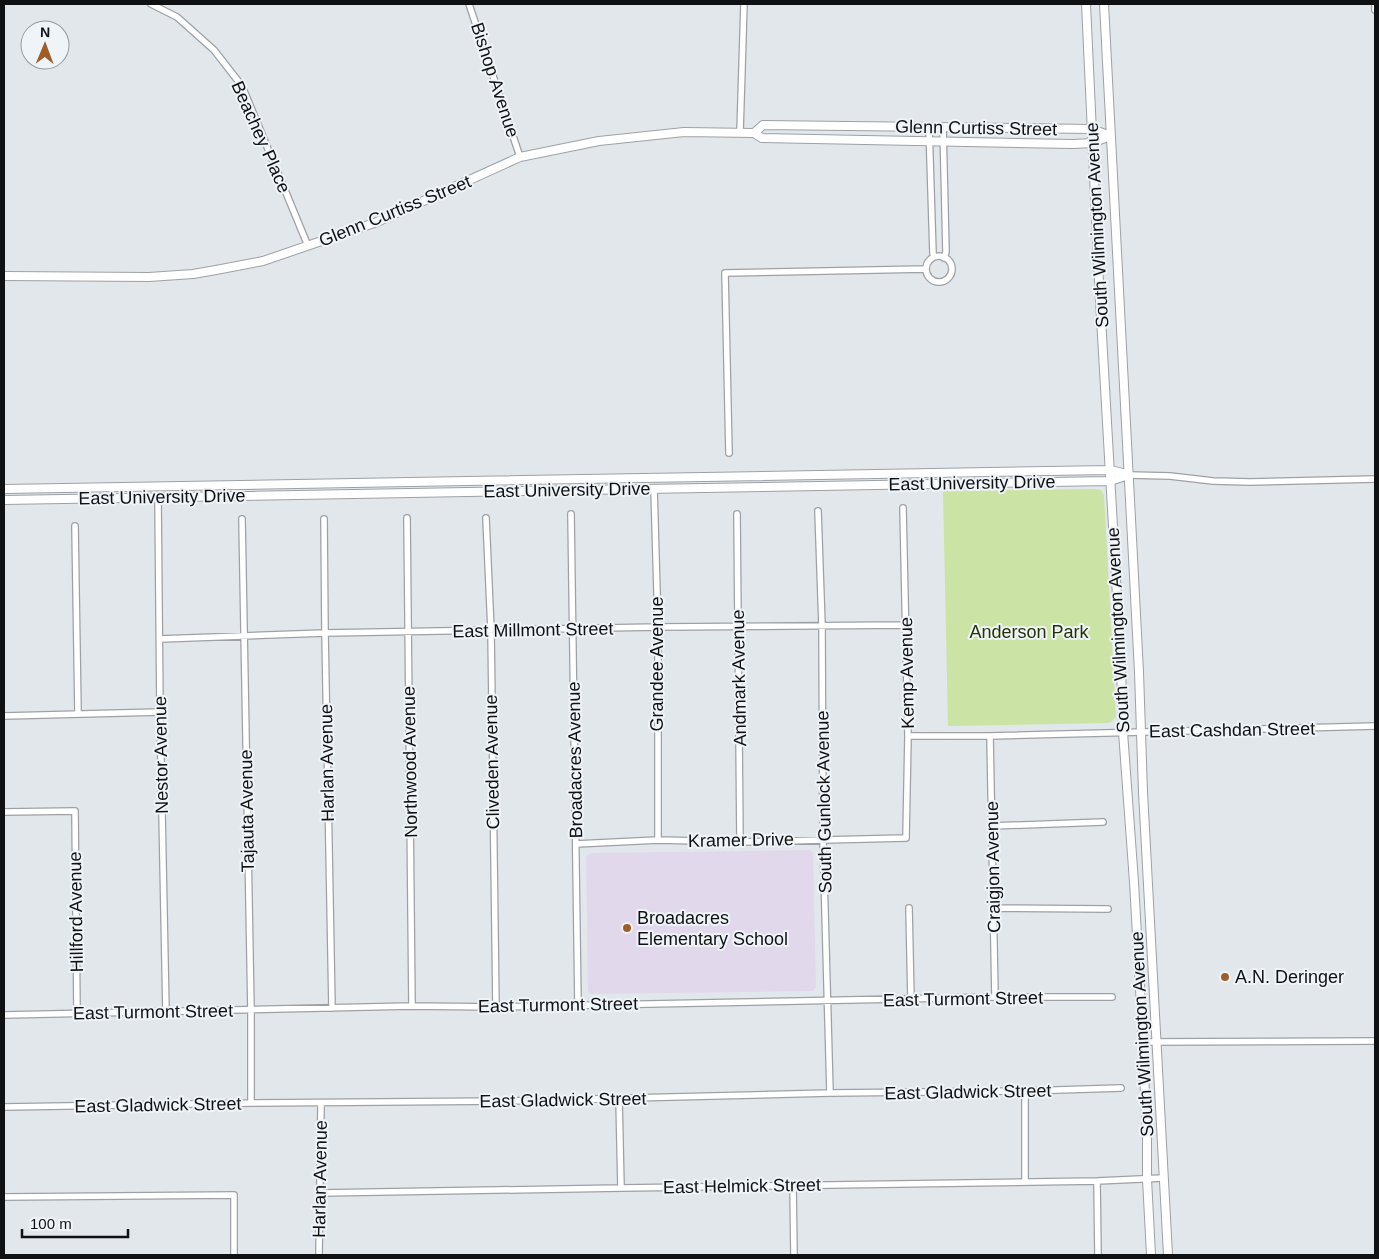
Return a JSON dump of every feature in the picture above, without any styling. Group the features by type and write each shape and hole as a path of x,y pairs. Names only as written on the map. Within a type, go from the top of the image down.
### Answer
{"street":[{"name":"Beachey Place","path":"151,4 177,17 214,50 242,86 308,246"},
{"name":"Bishop Avenue","path":"469,4 520,157"},
{"path":"740,132 744,4"},
{"name":"South Wilmington Avenue","path":"1086,4 1123,732 1143,1042 1151,1255"},
{"name":"South Wilmington Avenue","path":"1104,4 1168,1255"},
{"path":"1375,4 1375,10"},
{"name":"Glenn Curtiss Street","path":"754,133 763,125 1092,129 1110,136"},
{"path":"929,127 934,257"},
{"path":"943,127 946,252 944,258"},
{"name":"Glenn Curtiss Street","path":"4,276 149,277 193,274 263,261 377,222 520,157 599,141 684,132 754,133 762,138 1092,143 1110,136"},
{"path":"934,257 944,258 948,260 952,270 948,279 944,282 934,281 929,278 926,269 927,264 934,257"},
{"path":"729,453 725,273 926,269"},
{"name":"East University Drive","path":"4,489 1110,470 1129,475 1170,476 1213,481 1375,480"},
{"name":"East University Drive","path":"4,500 1110,481 1129,475"},
{"path":"654,478 654,488"},
{"path":"158,487 158,498"},
{"name":"Grandee Avenue","path":"654,488 658,627 658,840"},
{"name":"Nestor Avenue","path":"158,498 166,1012"},
{"name":"Kemp Avenue","path":"903,508 908,736 906,838"},
{"name":"South Gunlock Avenue","path":"818,511 822,626 823,839 830,1093"},
{"name":"Broadacres Avenue","path":"572,514 578,1005"},
{"name":"Andmark Avenue","path":"738,514 740,842"},
{"name":"Harlan Avenue","path":"324,518 324,633 332,1008"},
{"name":"Northwood Avenue","path":"407,518 412,1006"},
{"name":"Cliveden Avenue","path":"486,518 491,630 496,1006"},
{"name":"Tajauta Avenue","path":"242,520 251,1011 250,1103"},
{"path":"75,526 78,713"},
{"name":"East Millmont Street","path":"160,639 324,633 906,625"},
{"path":"4,716 160,712"},
{"name":"East Cashdan Street","path":"908,736 990,736 1375,726"},
{"name":"Craigjon Avenue","path":"990,736 995,998"},
{"name":"Hillford Avenue","path":"4,812 75,811 77,1013"},
{"path":"992,826 1103,822"},
{"name":"Kramer Drive","path":"576,844 658,840 740,842 906,838"},
{"path":"909,908 911,1000"},
{"path":"994,908 1108,909"},
{"name":"East Turmont Street","path":"4,1015 412,1006 1112,997"},
{"path":"1143,1042 1375,1041"},
{"name":"East Gladwick Street","path":"4,1107 250,1103 506,1102 830,1093 1121,1088"},
{"path":"1025,1091 1026,1182"},
{"path":"619,1099 621,1188"},
{"name":"Harlan Avenue","path":"319,1255 321,1103"},
{"name":"East Helmick Street","path":"320,1194 1097,1181 1164,1178"},
{"path":"1097,1181 1098,1255"},
{"path":"793,1186 794,1255"},
{"path":"4,1198 234,1195 234,1255"}],"shaded area":[{"path":"810,850 813,852 816,987 813,991 592,994 588,992 586,856 592,853"}],"green space":[{"name":"Anderson Park","path":"1101,490 1104,495 1116,717 1107,723 948,726 943,491"}],"place":[{"name":"Broadacres Elementary School","path":"627,928"},
{"name":"A.N. Deringer","path":"1225,977"}]}
